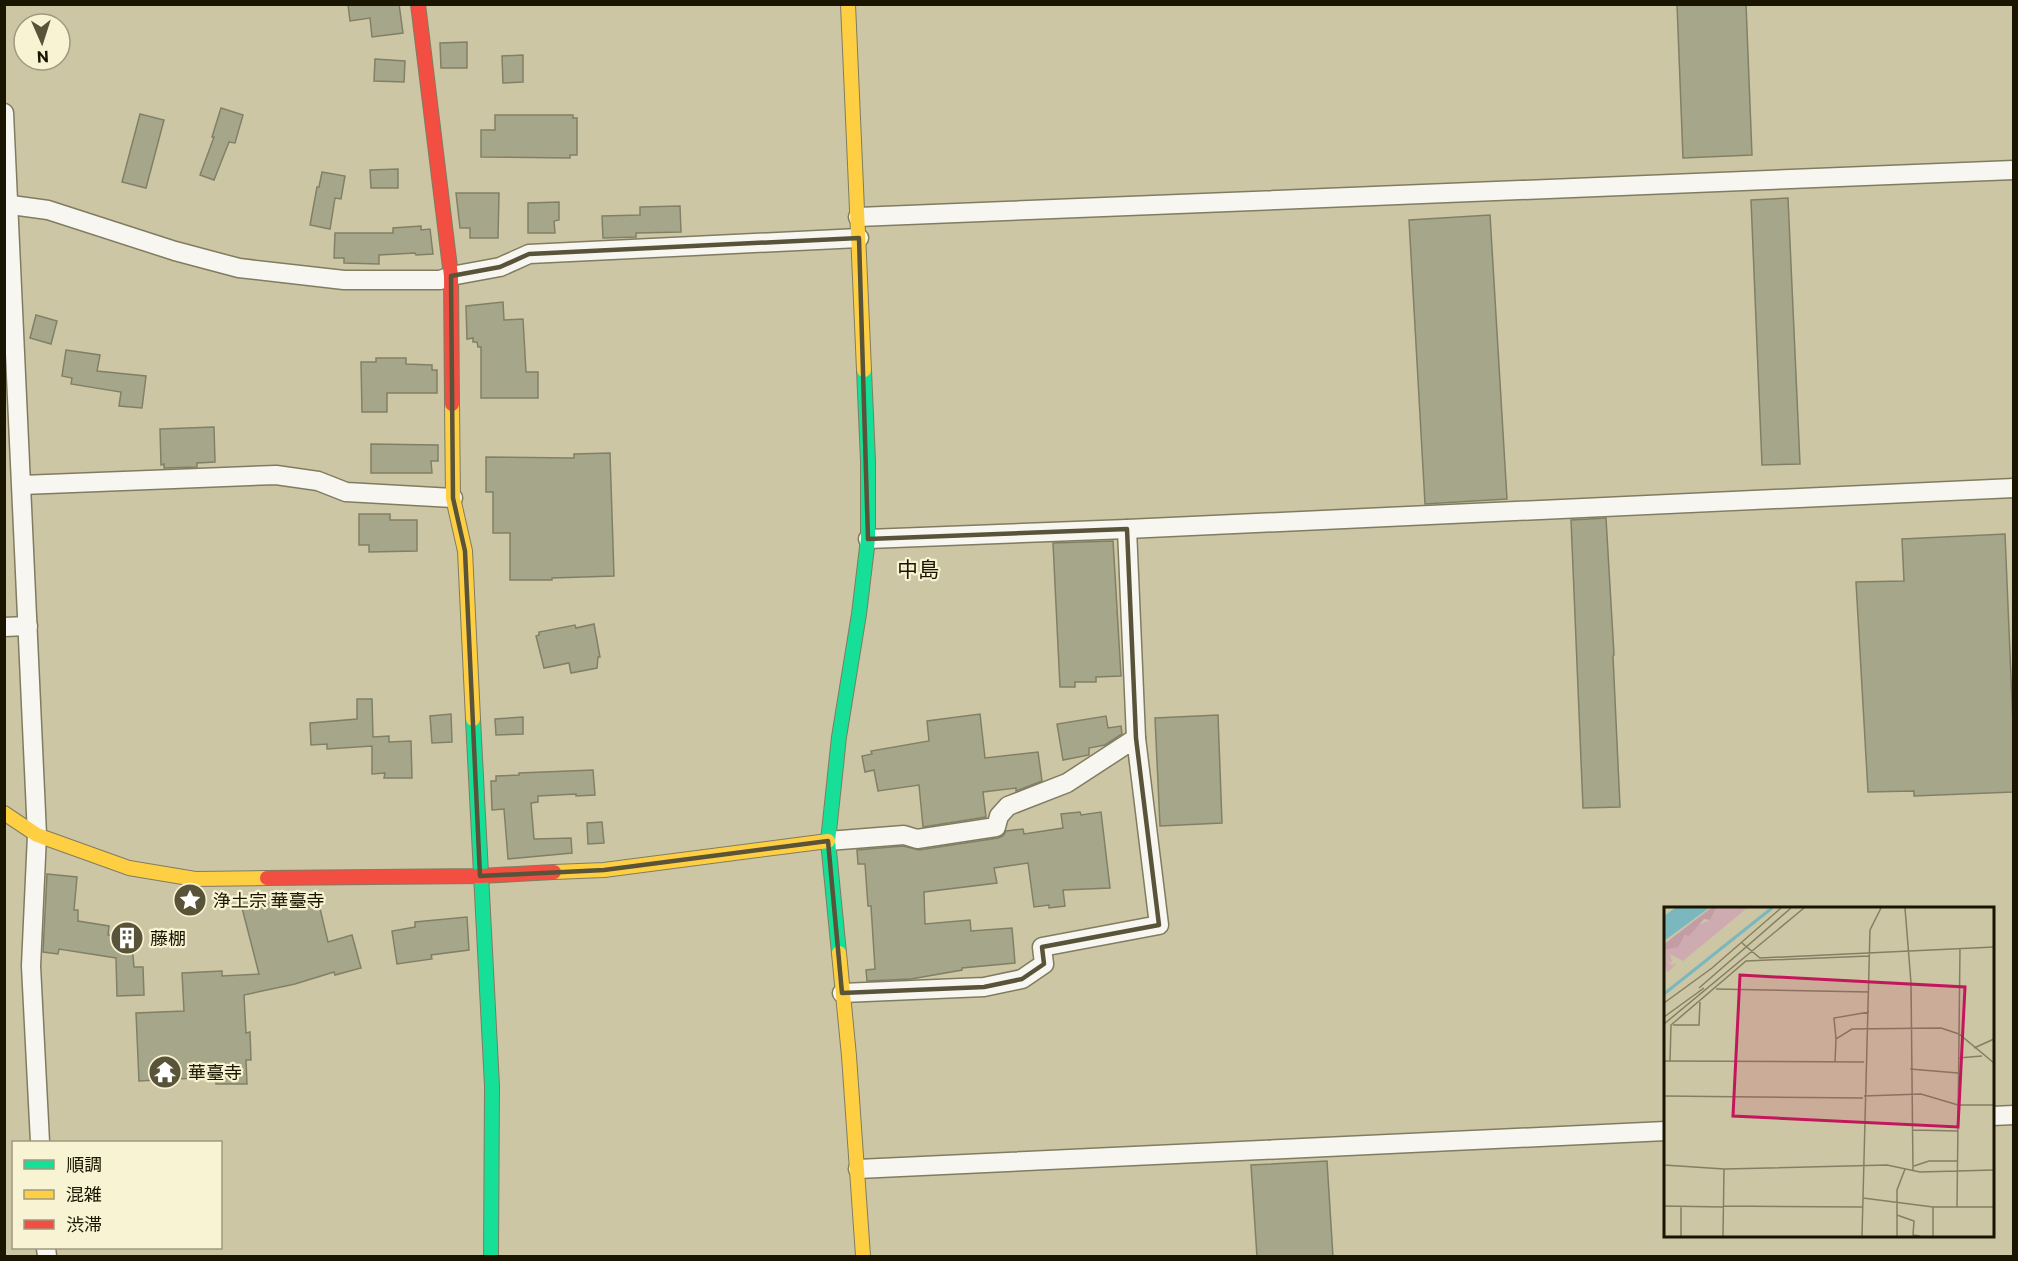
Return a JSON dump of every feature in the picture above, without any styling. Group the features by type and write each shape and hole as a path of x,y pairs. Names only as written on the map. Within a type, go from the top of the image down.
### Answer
{"street":[{"path":"418,4 451,276 453,498 465,551 492,1086 491,1257"},
{"path":"849,4 868,461 868,539 859,614 839,737 828,841 858,1169 863,1257"},
{"path":"4,113 37,835 31,966 40,1141"},
{"path":"858,217 2013,170"},
{"path":"7,204 48,210 175,251 239,268 344,280 440,280 500,267 529,254 859,238"},
{"path":"22,485 276,475 318,481 346,492 453,498"},
{"path":"868,539 2013,488"},
{"path":"842,993 984,987 1022,979 1044,964 1042,947 1159,925 1136,738 1127,529"},
{"path":"4,627 28,626"},
{"path":"4,813 37,835 72,849 129,868 195,879 480,876 604,870 828,841 904,835 917,839 996,828 999,816 1008,806 1067,783 1136,738"},
{"path":"1994,1116 2013,1116"},
{"path":"858,1169 1664,1131"}],"highlighted area":[{"path":"859,238 868,539 1127,529 1136,738 1159,925 1042,947 1044,964 1022,979 984,987 842,993 828,841 604,870 480,876 465,551 453,498 451,276 500,267 529,254"}],"building":[{"path":"348,4 399,4 403,33 372,37 370,18 350,21"},
{"path":"1677,4 1746,4 1752,155 1683,158"},
{"path":"467,42 467,68 441,68 440,43"},
{"path":"523,55 523,82 503,83 502,56"},
{"path":"375,59 405,61 404,82 374,81"},
{"path":"221,108 243,115 235,143 229,142 214,180 200,175 214,137 212,137"},
{"path":"140,114 164,120 146,188 122,182"},
{"path":"495,115 573,115 573,118 577,118 577,155 570,155 570,158 481,157 481,130 495,130"},
{"path":"398,169 398,188 371,188 370,170"},
{"path":"322,172 345,176 341,199 335,198 330,229 310,225"},
{"path":"456,193 499,193 498,238 470,238 470,228 460,228"},
{"path":"1788,198 1800,464 1762,465 1751,200"},
{"path":"559,202 559,220 554,221 555,233 528,233 528,203"},
{"path":"680,206 681,232 636,233 636,237 603,238 602,216 640,215 640,207"},
{"path":"1490,215 1507,499 1425,504 1409,220"},
{"path":"421,226 421,230 430,229 433,254 379,255 379,264 344,263 344,258 334,258 335,233 393,233 393,228"},
{"path":"503,302 504,320 523,319 526,372 538,372 538,398 481,398 481,347 478,347 477,342 473,342 473,338 467,339 466,306"},
{"path":"36,315 57,321 51,344 30,338"},
{"path":"66,350 100,355 97,371 146,376 142,408 119,406 121,392 71,384 72,378 62,376"},
{"path":"376,358 406,358 406,364 432,365 432,370 437,370 437,393 387,393 387,412 362,412 361,362 376,362"},
{"path":"214,427 215,462 197,463 197,467 164,468 164,464 161,465 160,429"},
{"path":"371,444 438,445 438,461 431,461 432,473 371,473"},
{"path":"610,453 614,576 510,580 510,533 493,533 493,492 486,492 486,457 574,458 574,454"},
{"path":"359,514 390,514 390,520 417,520 417,551 369,552 369,545 359,545"},
{"path":"1606,518 1620,807 1583,808 1571,520"},
{"path":"2005,534 2013,725 2013,792 1914,796 1914,791 1868,792 1856,582 1904,581 1902,539"},
{"path":"1113,541 1121,676 1096,677 1096,682 1075,682 1075,687 1060,687 1053,543"},
{"path":"594,624 600,657 598,657 597,668 571,673 569,663 544,668 536,636 539,632"},
{"path":"357,699 372,699 373,737 389,736 389,742 411,741 412,778 384,778 385,773 372,774 372,746 327,749 327,744 311,745 310,723 357,719"},
{"path":"451,714 452,742 432,743 430,716"},
{"path":"980,714 985,758 1038,752 1042,781 1016,791 1016,788 983,792 986,817 923,827 919,785 878,791 874,770 865,772 862,756 872,754 871,751 929,741 927,721"},
{"path":"1218,715 1222,823 1160,826 1155,718"},
{"path":"1106,716 1108,728 1121,726 1122,734 1105,745 1089,748 1089,755 1063,760 1057,724"},
{"path":"523,717 523,734 496,735 495,719"},
{"path":"593,770 595,795 538,796 538,802 531,803 534,839 571,838 572,853 508,859 504,809 492,810 491,781 496,781 496,776 519,775 519,773"},
{"path":"1080,812 1081,815 1101,812 1110,888 1063,890 1065,906 1034,907 1028,863 994,868 997,883 924,892 925,924 970,920 971,931 1012,928 1015,963 962,968 962,970 911,979 867,981 866,970 875,969 871,906 868,906 865,864 858,864 857,850 903,846 919,850 998,838 1006,831 1023,829 1024,834 1063,828 1061,814"},
{"path":"602,822 604,843 588,844 587,823"},
{"path":"47,874 77,877 74,910 78,910 78,921 109,926 108,935 131,934 134,967 143,967 144,995 117,996 116,958 59,949 58,954 43,952"},
{"path":"286,896 288,903 317,896 328,942 352,935 361,968 335,975 334,972 295,984 244,995 246,1033 250,1032 251,1060 246,1060 247,1084 216,1084 216,1077 139,1081 136,1013 184,1011 182,973 222,971 222,976 259,974 240,900 254,897 256,904"},
{"path":"467,917 469,950 431,955 432,959 397,964 392,931 415,927 415,922"},
{"path":"1327,1161 1333,1257 1257,1257 1251,1165"}],"traffic: fast":[{"path":"839,953 828,841 839,737 859,614 868,539 868,461 864,370"},
{"path":"473,719 492,1086 491,1256"}],"traffic: slow":[{"path":"848,4 864,370"},
{"path":"452,404 453,498 465,551 473,719"},
{"path":"4,813 37,835 129,868 195,879 267,878"},
{"path":"554,872 604,870 828,841"},
{"path":"839,953 849,1056 863,1256"}],"traffic: jam":[{"path":"418,4 451,276 452,404"},
{"path":"267,878 480,876 554,872"}],"place":[{"name":"浄土宗 華臺寺","path":"190,900"},
{"name":"藤棚","path":"127,938"},
{"name":"華臺寺","path":"165,1072"}],"district":[{"name":"中島","path":"918,568"}]}
